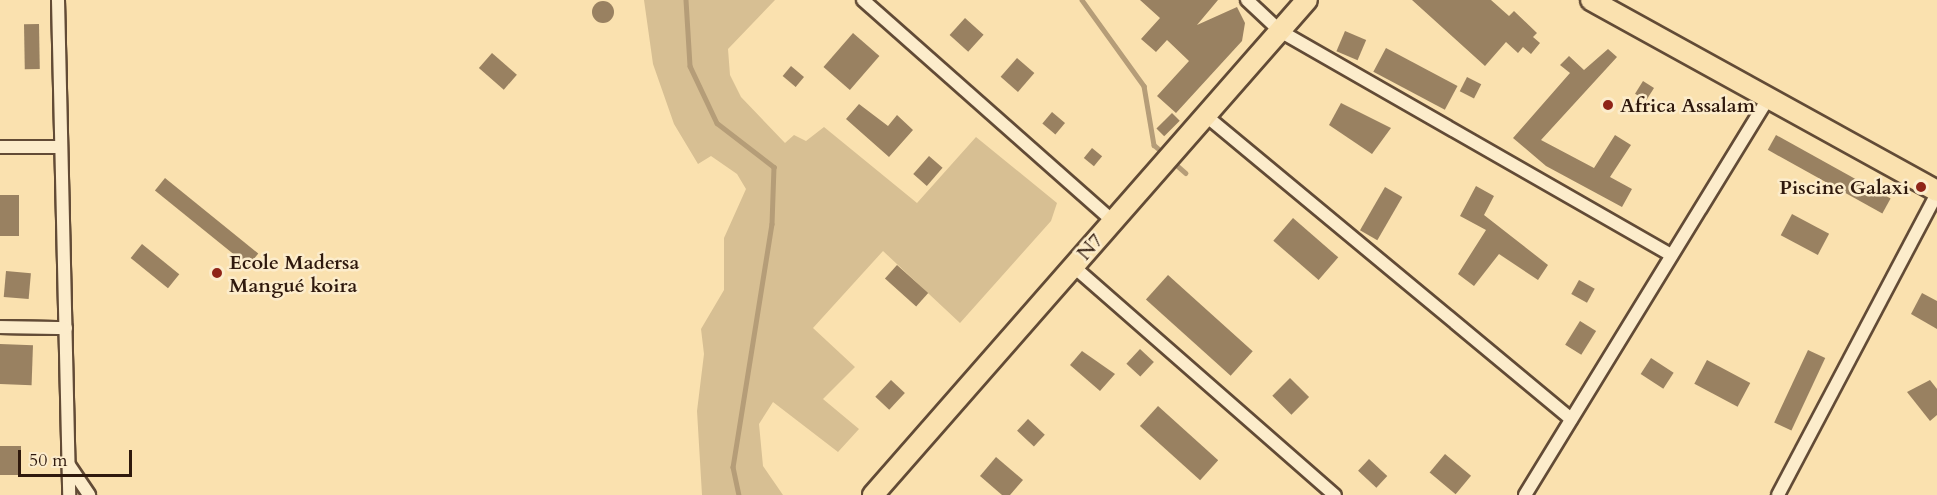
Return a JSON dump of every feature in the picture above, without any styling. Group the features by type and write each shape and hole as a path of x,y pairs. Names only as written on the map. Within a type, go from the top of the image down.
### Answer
{"main road":[{"name":"N7","path":"875,494 1307,0"},
{"path":"1591,0 1937,193"}],"street":[{"path":"58,0 69,495"},
{"path":"863,0 1113,221"},
{"path":"1247,0 1280,31 1671,255"},
{"path":"1525,495 1768,98"},
{"path":"1205,115 1571,419"},
{"path":"0,147 61,147"},
{"path":"1778,495 1937,193"},
{"path":"1073,266 1335,495"},
{"path":"0,327 66,328"},
{"path":"69,464 89,495"}],"shaded area":[{"path":"644,0 775,0 728,49 730,75 741,97 785,143 794,135 806,141 824,127 917,203 976,137 1057,203 1051,221 960,323 883,251 813,328 855,367 823,399 859,429 838,452 773,402 759,424 763,466 783,495 702,495 697,411 704,354 701,329 724,290 724,238 746,189 737,174 711,156 698,164 674,124 653,64"}],"building":[{"path":"1140,0 1218,0 1197,25 1237,7 1245,23 1242,41 1176,113 1157,96 1189,61 1167,40 1156,52 1141,39 1160,18"},
{"path":"1412,0 1491,0 1509,16 1514,11 1537,33 1533,37 1540,43 1531,54 1523,47 1518,53 1506,42 1485,66"},
{"path":"599,1 607,1 614,8 614,16 607,23 599,23 592,16 592,8"},
{"path":"965,18 984,35 968,52 950,35"},
{"path":"24,24 39,24 40,69 25,69"},
{"path":"1345,31 1366,40 1358,60 1336,51"},
{"path":"853,33 879,56 850,90 823,67"},
{"path":"1386,48 1458,86 1445,110 1373,72"},
{"path":"1608,49 1617,57 1541,140 1594,168 1615,135 1631,145 1610,177 1632,189 1622,207 1546,166 1513,138 1570,73 1560,65 1569,56 1584,70"},
{"path":"492,53 517,75 504,90 479,68"},
{"path":"1017,58 1034,73 1018,92 1001,77"},
{"path":"791,66 804,77 796,87 783,76"},
{"path":"1467,77 1481,84 1474,99 1460,91"},
{"path":"1643,81 1654,88 1646,101 1635,94"},
{"path":"1341,103 1391,128 1372,154 1329,125"},
{"path":"859,104 888,126 897,115 913,130 889,157 846,119"},
{"path":"1052,112 1065,123 1055,134 1042,123"},
{"path":"1172,113 1180,121 1164,136 1156,129"},
{"path":"1776,135 1891,199 1882,213 1768,150"},
{"path":"1092,148 1102,156 1094,166 1084,158"},
{"path":"929,156 943,168 927,186 913,174"},
{"path":"165,178 258,254 248,266 155,190"},
{"path":"1476,186 1494,196 1484,215 1548,265 1538,280 1499,254 1474,286 1458,274 1486,230 1460,216"},
{"path":"1385,187 1402,197 1377,240 1360,230"},
{"path":"0,195 19,195 19,236 0,236"},
{"path":"1792,214 1829,234 1818,255 1781,235"},
{"path":"1293,218 1338,257 1319,280 1273,241"},
{"path":"142,244 179,274 168,288 131,258"},
{"path":"897,265 928,293 916,306 885,278"},
{"path":"6,271 31,273 29,299 4,297"},
{"path":"1168,275 1253,351 1231,376 1146,300"},
{"path":"1579,280 1595,289 1587,303 1571,294"},
{"path":"1922,293 1937,301 1937,329 1911,314"},
{"path":"1580,321 1596,331 1581,355 1565,345"},
{"path":"0,344 33,345 32,385 0,384"},
{"path":"1140,349 1154,362 1140,377 1126,364"},
{"path":"1808,350 1825,358 1791,431 1774,423"},
{"path":"1082,351 1115,374 1100,391 1070,365"},
{"path":"1651,358 1674,373 1663,389 1641,374"},
{"path":"1707,360 1750,383 1738,407 1694,384"},
{"path":"1290,378 1309,397 1291,415 1272,396"},
{"path":"891,380 905,393 889,410 875,397"},
{"path":"1930,380 1937,389 1937,415 1930,421 1907,392"},
{"path":"1158,406 1218,460 1200,480 1140,426"},
{"path":"1028,419 1045,435 1034,446 1017,431"},
{"path":"0,446 21,446 21,475 0,475"},
{"path":"1445,454 1471,476 1456,494 1430,472"},
{"path":"996,457 1023,480 1010,495 1002,495 980,476"},
{"path":"1369,459 1387,476 1376,488 1358,471"}],"waterway":[{"path":"686,0 690,66 717,123 774,167 772,224 733,467 739,495"},
{"path":"1082,0 1144,86 1154,145 1166,155"},
{"path":"1172,161 1186,173"}],"place":[{"name":"Africa Assalam","path":"1608,105"},
{"name":"Piscine Galaxi","path":"1921,187"},
{"name":"Ecole Madersa Mangué koira","path":"217,273"}]}
